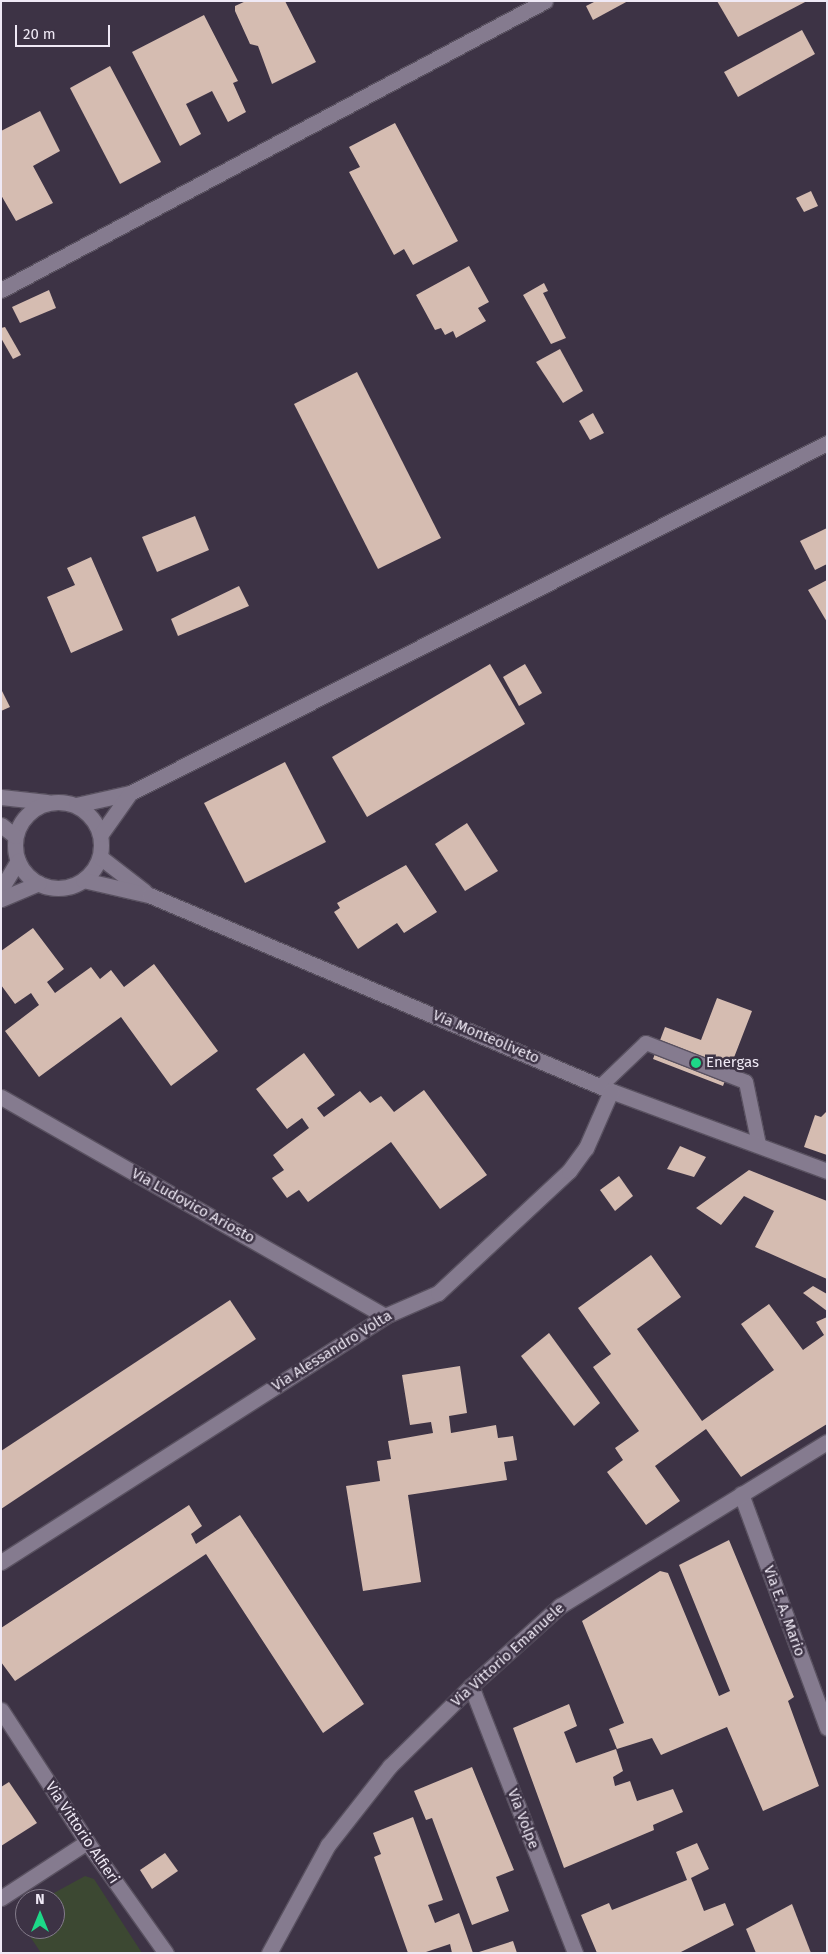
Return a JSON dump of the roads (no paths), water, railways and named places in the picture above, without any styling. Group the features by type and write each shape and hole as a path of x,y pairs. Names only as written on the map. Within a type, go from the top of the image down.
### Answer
{"street":[{"path":"1,290 545,1"},
{"path":"1,797 76,805 130,793 827,443"},
{"path":"101,834 130,793"},
{"path":"38,883 18,861 15,836 31,811 51,802"},
{"path":"1,899 38,883 63,888 82,880 100,857 101,834 95,821 76,805"},
{"path":"1,825 15,836"},
{"name":"Via Monteoliveto","path":"100,857 149,895"},
{"path":"1,889 18,861"},
{"name":"Via Monteoliveto","path":"82,880 149,895 606,1088 827,1170"},
{"name":"Via Alessandro Volta","path":"1,1562 385,1316 438,1293 569,1171 586,1148 606,1088"},
{"name":"Via Ludovico Ariosto","path":"1,1097 385,1316"},
{"name":"Via Vittorio Emanuele","path":"268,1953 328,1845 390,1766 472,1686 560,1606 827,1442"},
{"name":"Via E. A. Mario","path":"741,1494 827,1728"},
{"name":"Via Volpe","path":"472,1686 575,1953"},
{"name":"Via Vittorio Alfieri","path":"1,1710 87,1842 166,1953"},
{"path":"1,1898 87,1842"}],"lane":[{"path":"606,1088 646,1043 746,1082 759,1145"}],"place":[{"name":"Energas","path":"696,1063"}]}
